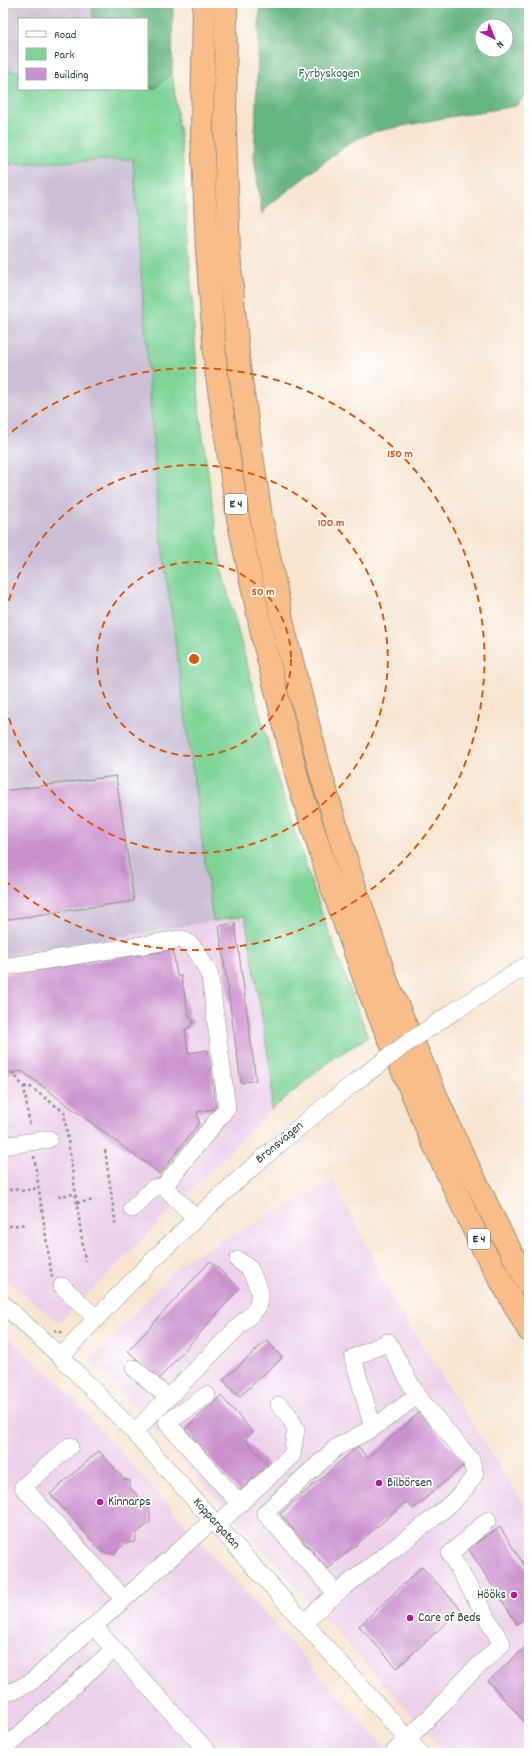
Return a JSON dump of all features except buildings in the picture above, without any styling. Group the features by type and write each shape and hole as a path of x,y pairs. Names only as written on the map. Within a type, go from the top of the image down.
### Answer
{"highway":[{"name":"E 4","path":"204,3 202,133 207,249 216,369 238,518 263,638 298,781 329,879 368,989 434,1145 482,1245 529,1331"},
{"name":"E 4","path":"226,3 225,133 229,245 239,366 261,517 285,634 325,789 350,872 386,978 454,1136 502,1235 529,1285"}],"street":[{"path":"3,967 181,939 190,944 198,954 210,976 227,1108 164,1186 153,1188 132,1209"},
{"name":"Bronsvägen","path":"61,1357 96,1318 195,1218 273,1148 403,1046 453,1012 529,964"},
{"path":"3,1146 49,1139"},
{"path":"164,1186 195,1218"},
{"path":"134,1432 257,1308 260,1292 250,1270 238,1260"},
{"path":"57,1286 96,1318"},
{"name":"Koppargatan","path":"3,1304 61,1357 134,1432 420,1753"},
{"path":"304,1623 336,1593 429,1522 469,1486 475,1474 471,1460 417,1396 388,1342 353,1358 372,1428"},
{"path":"134,1368 168,1398"},
{"path":"207,1395 167,1423 240,1504"},
{"path":"336,1593 265,1513 337,1447 372,1428 417,1396"},
{"path":"3,1691 13,1691 31,1682 124,1599 215,1522 240,1504 292,1455 296,1429 279,1405"},
{"path":"70,1446 23,1487 124,1599"},
{"path":"394,1753 440,1707 463,1680 502,1644 450,1554 488,1520"},
{"path":"94,1627 209,1753"},
{"path":"3,1750 114,1649"}],"path":[{"path":"12,1072 24,1087 39,1188 57,1286"},
{"path":"24,1087 29,1086 64,1112 85,1261"},
{"path":"106,1150 116,1227"},
{"path":"3,1191 39,1188"},
{"path":"58,1196 75,1194"},
{"path":"77,1203 95,1200"},
{"path":"3,1227 26,1224"}],"shaded area":[{"path":"3,3 92,3 93,18 18,18 18,71 3,71"},
{"path":"133,159 159,521 213,921 3,956 3,164"},
{"path":"245,915 272,1079 271,1110 59,1323 3,1277 3,956"},
{"path":"334,1182 395,1303 529,1513 529,1753 446,1753 92,1360 183,1261"},
{"path":"3,1333 63,1387 389,1753 3,1753"}],"green space":[{"path":"92,3 173,3 172,73 155,88 148,88 148,18 93,18"},
{"name":"Fyrbyskogen","path":"260,3 529,3 529,91 516,106 443,118 373,132 350,142 269,205 262,214 254,157"},
{"path":"3,71 18,71 18,90 148,90 155,88 172,73 182,151 200,416 222,571 279,784 322,914 368,1037 332,1059 271,1110 272,1079 245,916 213,921 159,521 133,159 3,164"}],"place":[{"name":"Bilbörsen","path":"379,1483"},
{"name":"Kinnarps","path":"100,1502"},
{"name":"Hööks","path":"514,1595"},
{"name":"Care of Beds","path":"410,1618"}]}
